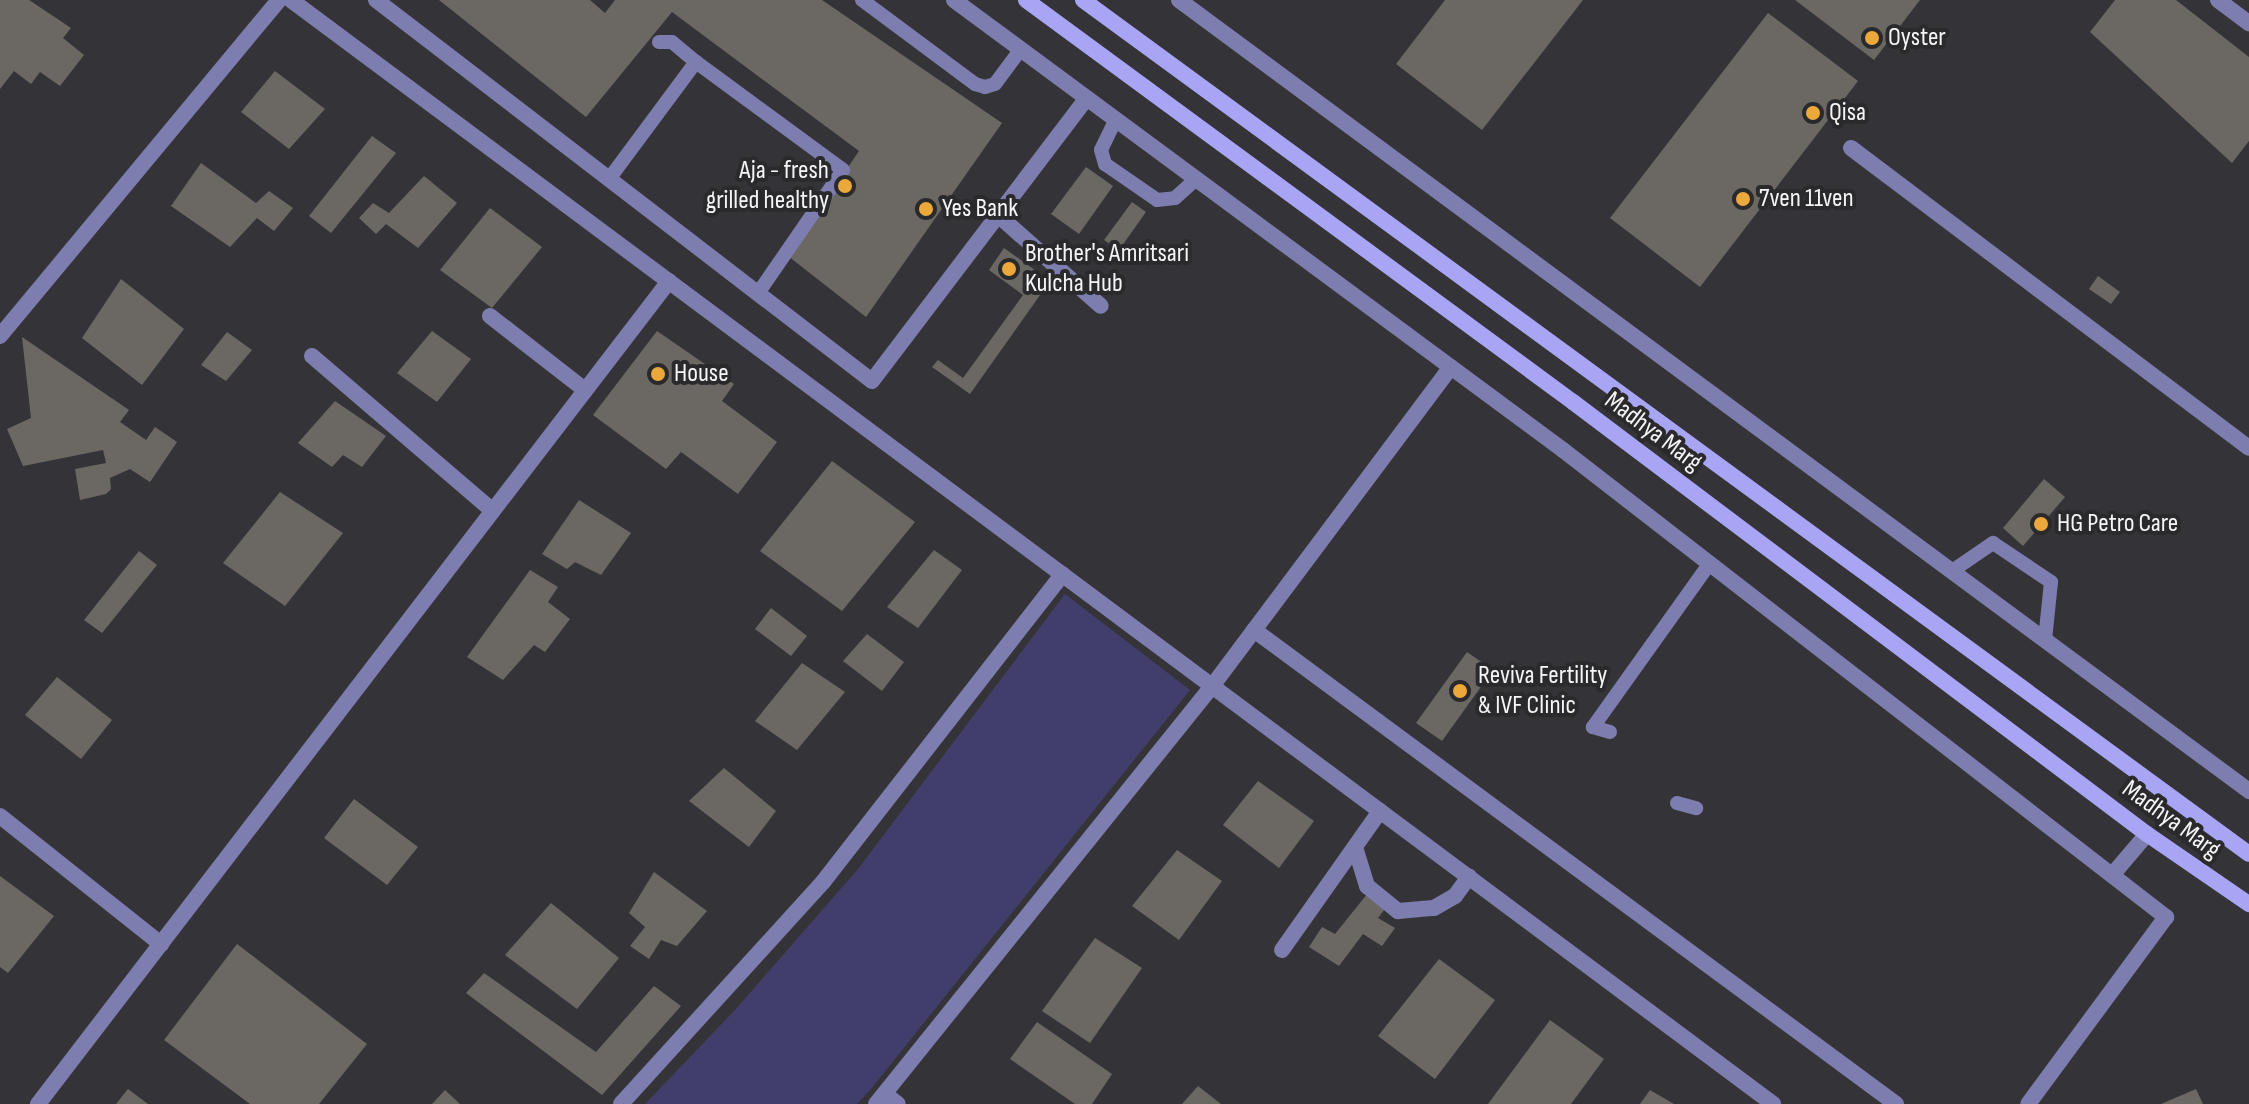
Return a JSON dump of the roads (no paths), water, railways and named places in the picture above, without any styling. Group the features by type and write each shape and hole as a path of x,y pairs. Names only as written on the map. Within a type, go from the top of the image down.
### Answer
{"main road":[{"name":"Madhya Marg","path":"1026,0 1560,393 2147,834 2249,904"},
{"name":"Madhya Marg","path":"1083,0 2249,854"}],"street":[{"path":"0,336 279,0"},
{"path":"291,0 1773,1104"},
{"path":"376,0 872,381 1087,98"},
{"path":"954,0 1451,367 1710,563 2166,917 2028,1104"},
{"path":"1179,0 2249,791"},
{"path":"2218,0 2249,23"},
{"path":"1851,148 2249,448"},
{"path":"998,215 1101,306"},
{"path":"38,1104 669,281"},
{"path":"490,316 585,390"},
{"path":"312,356 493,511"},
{"path":"886,1101 1213,685 1451,367"},
{"path":"621,1104 823,882 1063,574"},
{"path":"1254,630 1896,1104"},
{"path":"1282,950 1380,811"},
{"path":"0,816 161,944"},
{"path":"2113,874 2147,834"},
{"path":"1355,847 1367,886 1398,911 1434,908 1455,896 1469,877"}],"lane":[{"path":"862,0 975,84 985,87 995,84 1021,49"},
{"path":"667,37 696,62 843,170 758,293"},
{"path":"609,179 696,62"},
{"path":"1116,119 1101,150 1105,164 1157,200 1175,198 1196,179"},
{"path":"1952,571 1993,543 2051,582 2045,640"},
{"path":"1604,735 1593,727 1710,563"}],"place":[{"name":"Oyster","path":"1872,38"},
{"name":"Qisa","path":"1813,113"},
{"name":"Aja - fresh grilled healthy","path":"845,186"},
{"name":"7ven 11ven","path":"1743,199"},
{"name":"Yes Bank","path":"926,209"},
{"name":"Brother's Amritsari Kulcha Hub","path":"1009,269"},
{"name":"House","path":"658,374"},
{"name":"HG Petro Care","path":"2041,524"},
{"name":"Reviva Fertility & IVF Clinic","path":"1460,691"}]}
